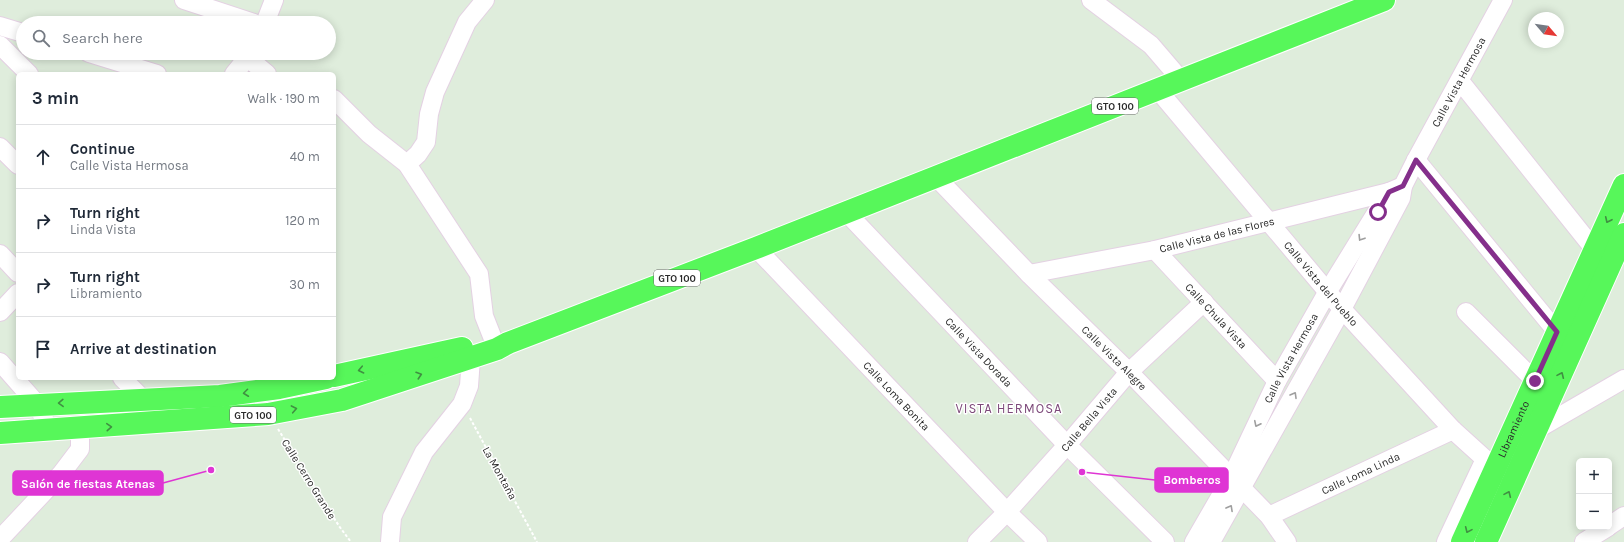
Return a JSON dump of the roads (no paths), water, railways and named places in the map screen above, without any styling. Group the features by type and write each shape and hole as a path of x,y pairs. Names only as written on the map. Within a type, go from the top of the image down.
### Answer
{"main road":[{"name":"GTO 100","path":"0,433 80,429 268,414 342,400 471,358 500,344 756,248 1384,0"},
{"name":"Libramiento","path":"1462,542 1490,464 1535,381 1624,185"},
{"name":"Libramiento","path":"1486,542 1624,234"},
{"name":"GTO 100","path":"336,376 500,344"},
{"name":"GTO 100","path":"0,407 220,396 279,388 317,380"}],"street":[{"path":"184,0 233,16"},
{"path":"268,16 274,0"},
{"path":"407,164 418,154 426,142 429,114 435,92 467,22 485,0"},
{"path":"1091,0 1151,45 1181,80"},
{"name":"Calle Vista Hermosa","path":"1194,542 1236,483 1342,309 1398,192 1503,0"},
{"path":"0,45 27,72"},
{"path":"112,60 151,72"},
{"path":"236,72 246,60"},
{"path":"254,60 265,72"},
{"path":"1460,81 1594,249"},
{"name":"Calle Vista del Pueblo","path":"1158,90 1342,309 1453,430 1490,464"},
{"path":"336,101 369,134 407,164 479,274 484,316 500,344"},
{"path":"0,147 16,163"},
{"path":"1416,160 1557,332"},
{"name":"Calle Vista Alegre","path":"936,177 1029,274 1129,372 1268,516 1288,542"},
{"name":"Calle Vista Hermosa","path":"1211,542 1277,381 1328,291 1398,192"},
{"name":"Calle Vista de las Flores","path":"1029,274 1155,250 1398,192"},
{"name":"Calle Vista Dorada","path":"846,212 1067,445 1165,542"},
{"name":"Calle Loma Bonita","path":"756,248 1007,512 1038,542"},
{"name":"Calle Chula Vista","path":"1155,250 1277,381"},
{"path":"0,254 16,271"},
{"path":"0,312 16,295"},
{"name":"Calle Bella Vista","path":"977,542 1007,512 1067,445 1129,372 1204,302"},
{"path":"1466,312 1535,381"},
{"path":"390,542 392,517 424,452 462,404 469,386 471,358"},
{"path":"0,362 37,404 48,430"},
{"path":"1536,430 1624,379"},
{"path":"124,380 144,400"},
{"path":"0,539 61,474 80,449 80,429"},
{"name":"Calle Loma Linda","path":"1268,516 1453,430"},
{"path":"1446,542 1490,464"},
{"path":"1612,524 1624,516"},
{"path":"1584,542 1603,530"}],"place":[{"name":"Salón de fiestas Atenas","path":"211,470"},
{"name":"Bomberos","path":"1082,472"}],"district":[{"name":"VISTA HERMOSA","path":"1009,408"}]}
